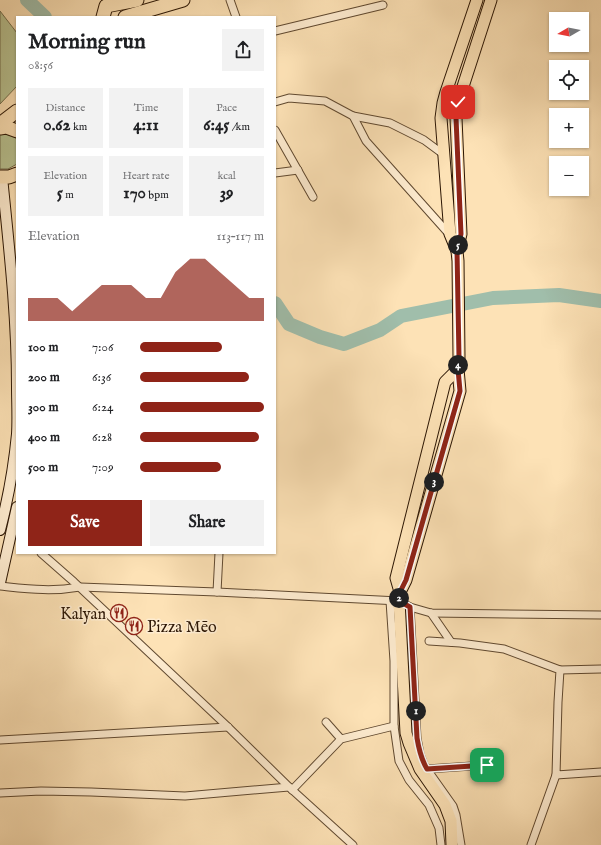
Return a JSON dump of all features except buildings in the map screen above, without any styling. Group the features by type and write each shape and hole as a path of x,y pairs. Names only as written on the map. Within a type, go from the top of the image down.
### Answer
{"highway":[{"path":"105,8 124,1 137,0"},
{"path":"131,16 156,12 183,0"},
{"path":"122,16 124,1"},
{"path":"0,124 16,112"},
{"path":"0,128 16,131"},
{"path":"1,177 16,175"}],"main road":[{"path":"457,256 451,236 441,118 443,103 477,0"},
{"path":"396,598 406,580 460,391 458,369 457,256 461,234 456,118 458,102 491,0"},
{"path":"1,177 10,261 16,348"},
{"path":"452,845 451,821 445,805 420,769 406,733 401,635 396,598 396,578 445,382 458,369"},
{"path":"0,530 16,443"},
{"path":"0,583 15,530 16,518"}],"street":[{"path":"230,0 236,16"},
{"path":"276,31 383,5"},
{"path":"276,102 289,98 325,101 354,116 390,123 424,140 443,154"},
{"path":"354,116 366,141 451,236"},
{"path":"276,132 313,197"},
{"path":"276,173 298,170"},
{"path":"43,554 80,587 290,789 352,845"},
{"path":"217,592 219,554"},
{"path":"0,586 46,591 65,590 80,587 396,598 410,607 431,613 601,614"},
{"path":"396,598 394,726 399,761 409,780 429,805 439,828 441,845"},
{"path":"410,607 417,738 420,754 427,769 453,806 461,845"},
{"path":"431,613 451,642"},
{"path":"429,641 451,642 504,650 560,670 601,669"},
{"path":"531,845 556,775 560,670"},
{"path":"326,722 341,739"},
{"path":"0,793 41,791 185,796 290,789 341,739 394,726"},
{"path":"0,740 228,728"},
{"path":"427,769 487,765"},
{"path":"556,775 601,772"}],"green space":[{"path":"0,11 16,32 16,87 0,104"},
{"path":"0,134 10,134 16,138 16,165 8,169 0,169"}],"waterway":[{"path":"27,0 44,16"},
{"path":"276,304 289,324 320,337 344,344 380,330 401,316 493,298 559,295 601,301"}],"place":[{"name":"Kalyan","path":"119,613"},
{"name":"Pizza Mēo","path":"134,626"}],"route":[{"path":"458,102 456,118 461,234 457,251 458,369 460,391 406,580 400,592 399,601 410,607 413,640 417,738 420,754 424,764 427,769 487,765"}]}
